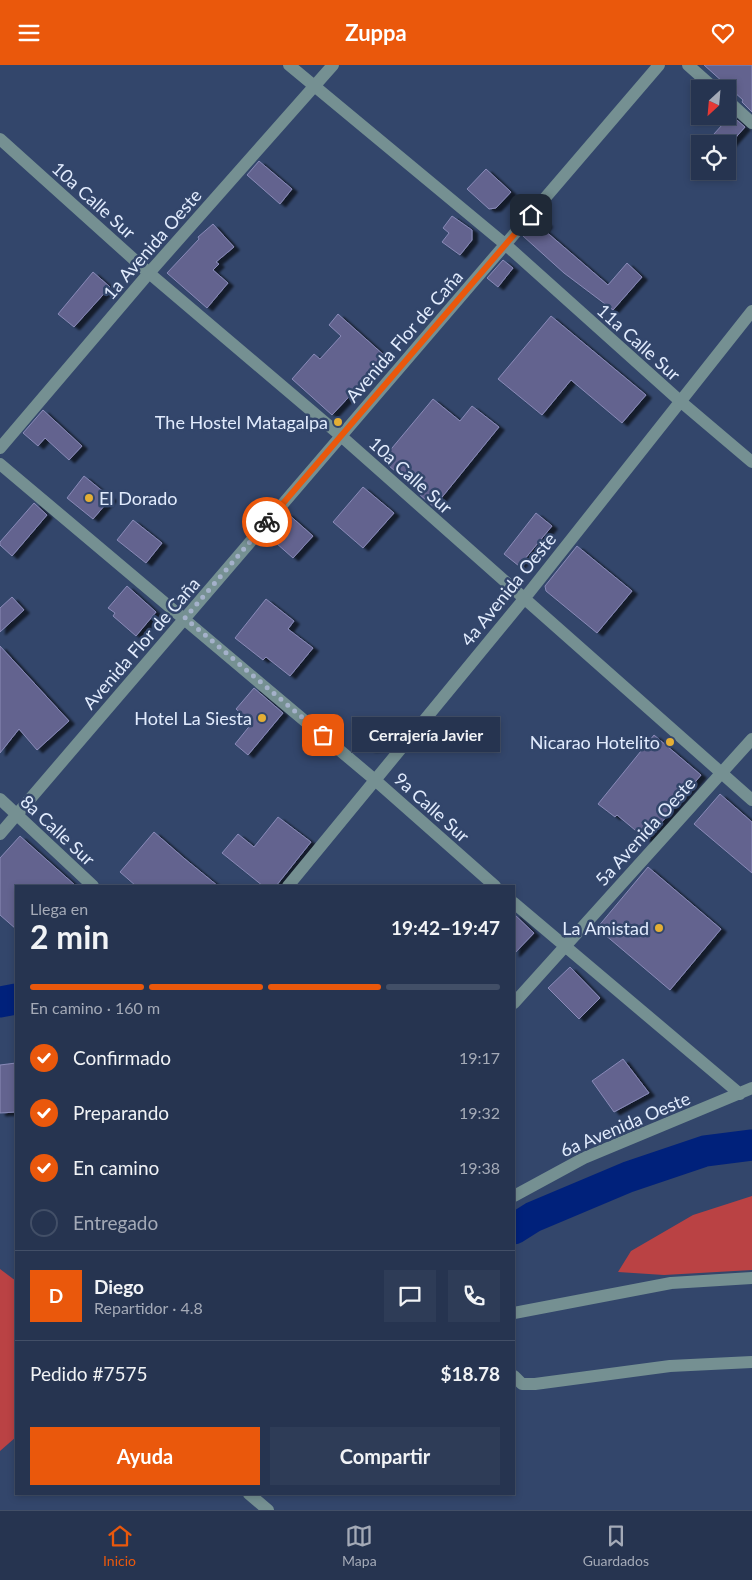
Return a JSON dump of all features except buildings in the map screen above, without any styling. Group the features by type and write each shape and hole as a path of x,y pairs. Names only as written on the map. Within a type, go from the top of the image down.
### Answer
{"street":[{"path":"289,65 314,86"},
{"name":"1a Avenida Oeste","path":"0,448 149,273 333,65"},
{"name":"Avenida Flor de Caña","path":"0,834 659,65"},
{"path":"688,65 704,80"},
{"name":"11a Calle Sur","path":"314,86 506,245 680,401 752,462"},
{"path":"736,108 752,123"},
{"name":"10a Calle Sur","path":"0,139 149,273 341,436 752,800"},
{"name":"4a Avenida Oeste","path":"289,885 524,599 752,311"},
{"name":"9a Calle Sur","path":"0,464 185,618 375,780 494,885"},
{"name":"5a Avenida Oeste","path":"515,1002 752,739"},
{"name":"8a Calle Sur","path":"0,799 92,885"},
{"path":"515,904 564,948 740,1094"},
{"name":"6a Avenida Oeste","path":"515,1195 584,1158 752,1088"},
{"path":"515,1313 671,1283 752,1278"},
{"path":"515,1377 522,1384 535,1384 670,1367 752,1362"},
{"path":"250,1495 268,1510"}],"shaded area":[{"path":"752,1196 752,1270 664,1275 618,1272 631,1251 693,1215"},
{"path":"0,1269 15,1280 15,1438 0,1451"}],"waterway":[{"path":"0,1002 15,999"},
{"path":"515,1228 533,1217 628,1177 705,1151 752,1145"}],"way so far":[{"path":"267,522 185,618 323,735"}],"place":[{"name":"The Hostel Matagalpa","path":"338,422"},
{"name":"El Dorado","path":"89,498"},
{"name":"Hotel La Siesta","path":"262,718"},
{"name":"Cerrajería Javier","path":"323,735"},
{"name":"Nicarao Hotelito","path":"670,742"},
{"name":"La Amistad","path":"659,928"}],"route":[{"path":"267,522 531,215"}]}
